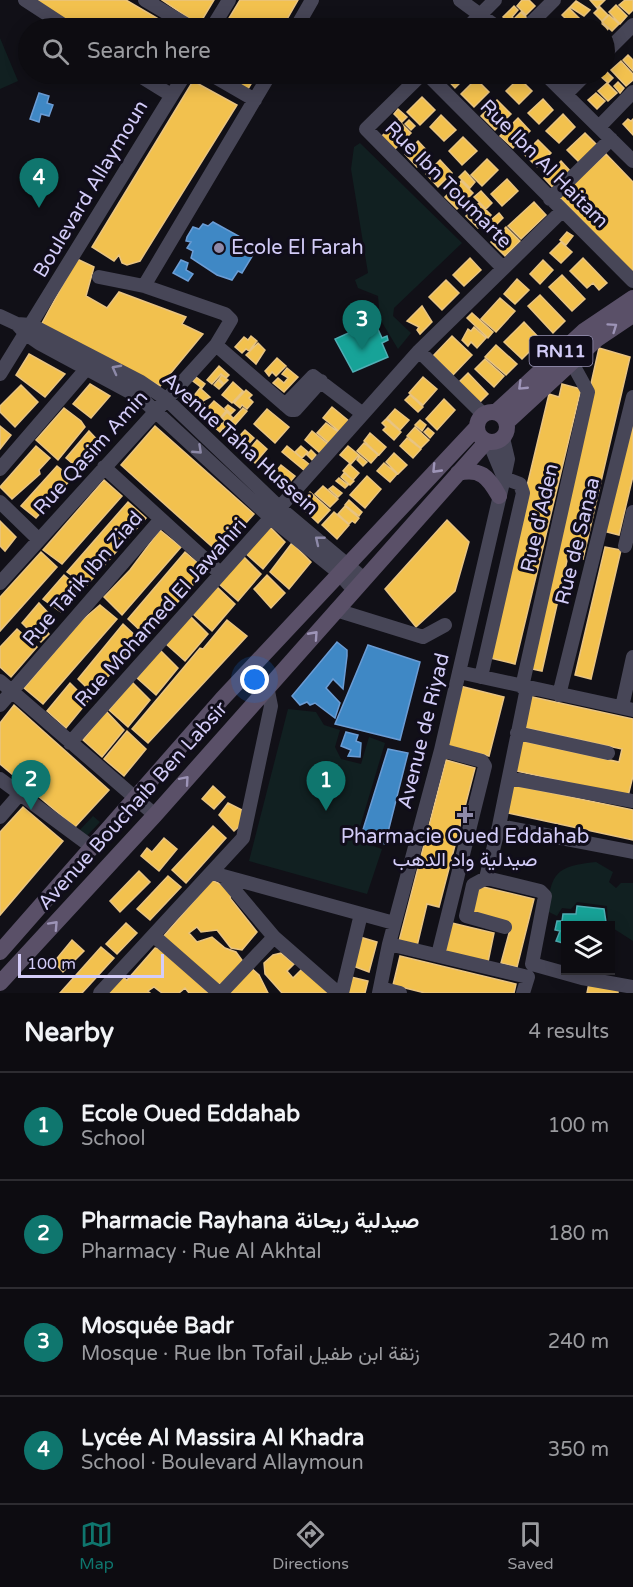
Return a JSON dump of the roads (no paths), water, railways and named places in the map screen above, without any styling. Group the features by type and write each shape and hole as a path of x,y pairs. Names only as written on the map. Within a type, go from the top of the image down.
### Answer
{"main road":[{"name":"Avenue Bouchaib Ben Labsir","path":"0,983 155,815 458,473 492,428 584,331 633,298"},
{"name":"Avenue Bouchaib Ben Labsir","path":"0,952 343,567 492,428 597,339 633,315"},
{"path":"458,473 475,471 482,473 499,496"}],"street":[{"path":"25,0 53,18"},
{"path":"145,0 175,18"},
{"path":"218,18 229,0"},
{"path":"302,18 312,0"},
{"path":"460,0 485,18"},
{"path":"478,18 495,0"},
{"path":"536,18 554,0"},
{"path":"615,43 633,25"},
{"path":"152,84 171,96"},
{"name":"Boulevard Allaymoun","path":"0,374 25,328 179,84"},
{"path":"227,84 255,100"},
{"path":"99,277 144,286 264,84"},
{"name":"Rue Ibn Toumarte","path":"412,84 366,129 503,268"},
{"name":"Rue Ibn Al Haitam","path":"437,84 633,281"},
{"path":"556,84 633,161"},
{"path":"566,94 576,84"},
{"path":"599,127 633,92"},
{"path":"550,199 611,139"},
{"name":"Rue Mohamed El Jawahiri","path":"70,743 419,351 562,211"},
{"name":"Rue Qasim Amin","path":"0,583 216,345 231,320 225,314 144,286"},
{"name":"Avenue Taha Hussein","path":"0,316 141,382 166,399 276,514"},
{"name":"Avenue Taha Hussein","path":"25,328 87,368 128,390 156,410 276,514 343,567 358,584"},
{"path":"216,345 285,405 295,410 321,381 363,414"},
{"path":"419,351 492,428 504,478 520,484 522,494 481,677"},
{"name":"Rue d'Aden","path":"486,878 499,826 524,687 588,392 570,361"},
{"path":"0,469 87,368"},
{"name":"Rue de Sanaa","path":"559,695 633,397"},
{"path":"104,467 220,573"},
{"name":"Avenue de Riyad","path":"380,991 388,944 441,750 504,478"},
{"path":"0,502 39,539"},
{"path":"625,546 633,512"},
{"name":"Rue Tarik Ibn Ziad","path":"0,705 5,686 161,519"},
{"path":"336,610 423,637 445,625"},
{"path":"459,672 627,708 633,660"},
{"path":"5,686 155,815"},
{"path":"100,993 212,873 245,834 271,706 267,686"},
{"path":"517,733 608,753"},
{"path":"438,955 485,766 482,761 441,750"},
{"path":"508,778 633,801"},
{"path":"0,779 93,848"},
{"path":"0,817 19,795"},
{"path":"499,826 633,852"},
{"path":"212,873 225,879 394,923"},
{"path":"505,927 466,916 473,885 486,878 540,891 545,896 530,971 523,993"},
{"path":"225,879 274,937 340,993 361,914"},
{"path":"154,936 220,993 274,937"},
{"path":"388,944 438,955 582,978 628,989"},
{"path":"579,993 582,978"},
{"path":"380,991 400,993"}],"place":[{"name":"Lycée Al Massira Al Khadra","path":"39,208"},
{"name":"Ecole El Farah","path":"219,248"},
{"name":"Mosquée Badr","path":"362,350"},
{"name":"Pharmacie Rayhana صيدلية ريحانة","path":"31,810"},
{"name":"Ecole Oued Eddahab","path":"326,811"},
{"name":"Pharmacie Oued Eddahab صيدلية واد الدهب","path":"465,815"}]}
